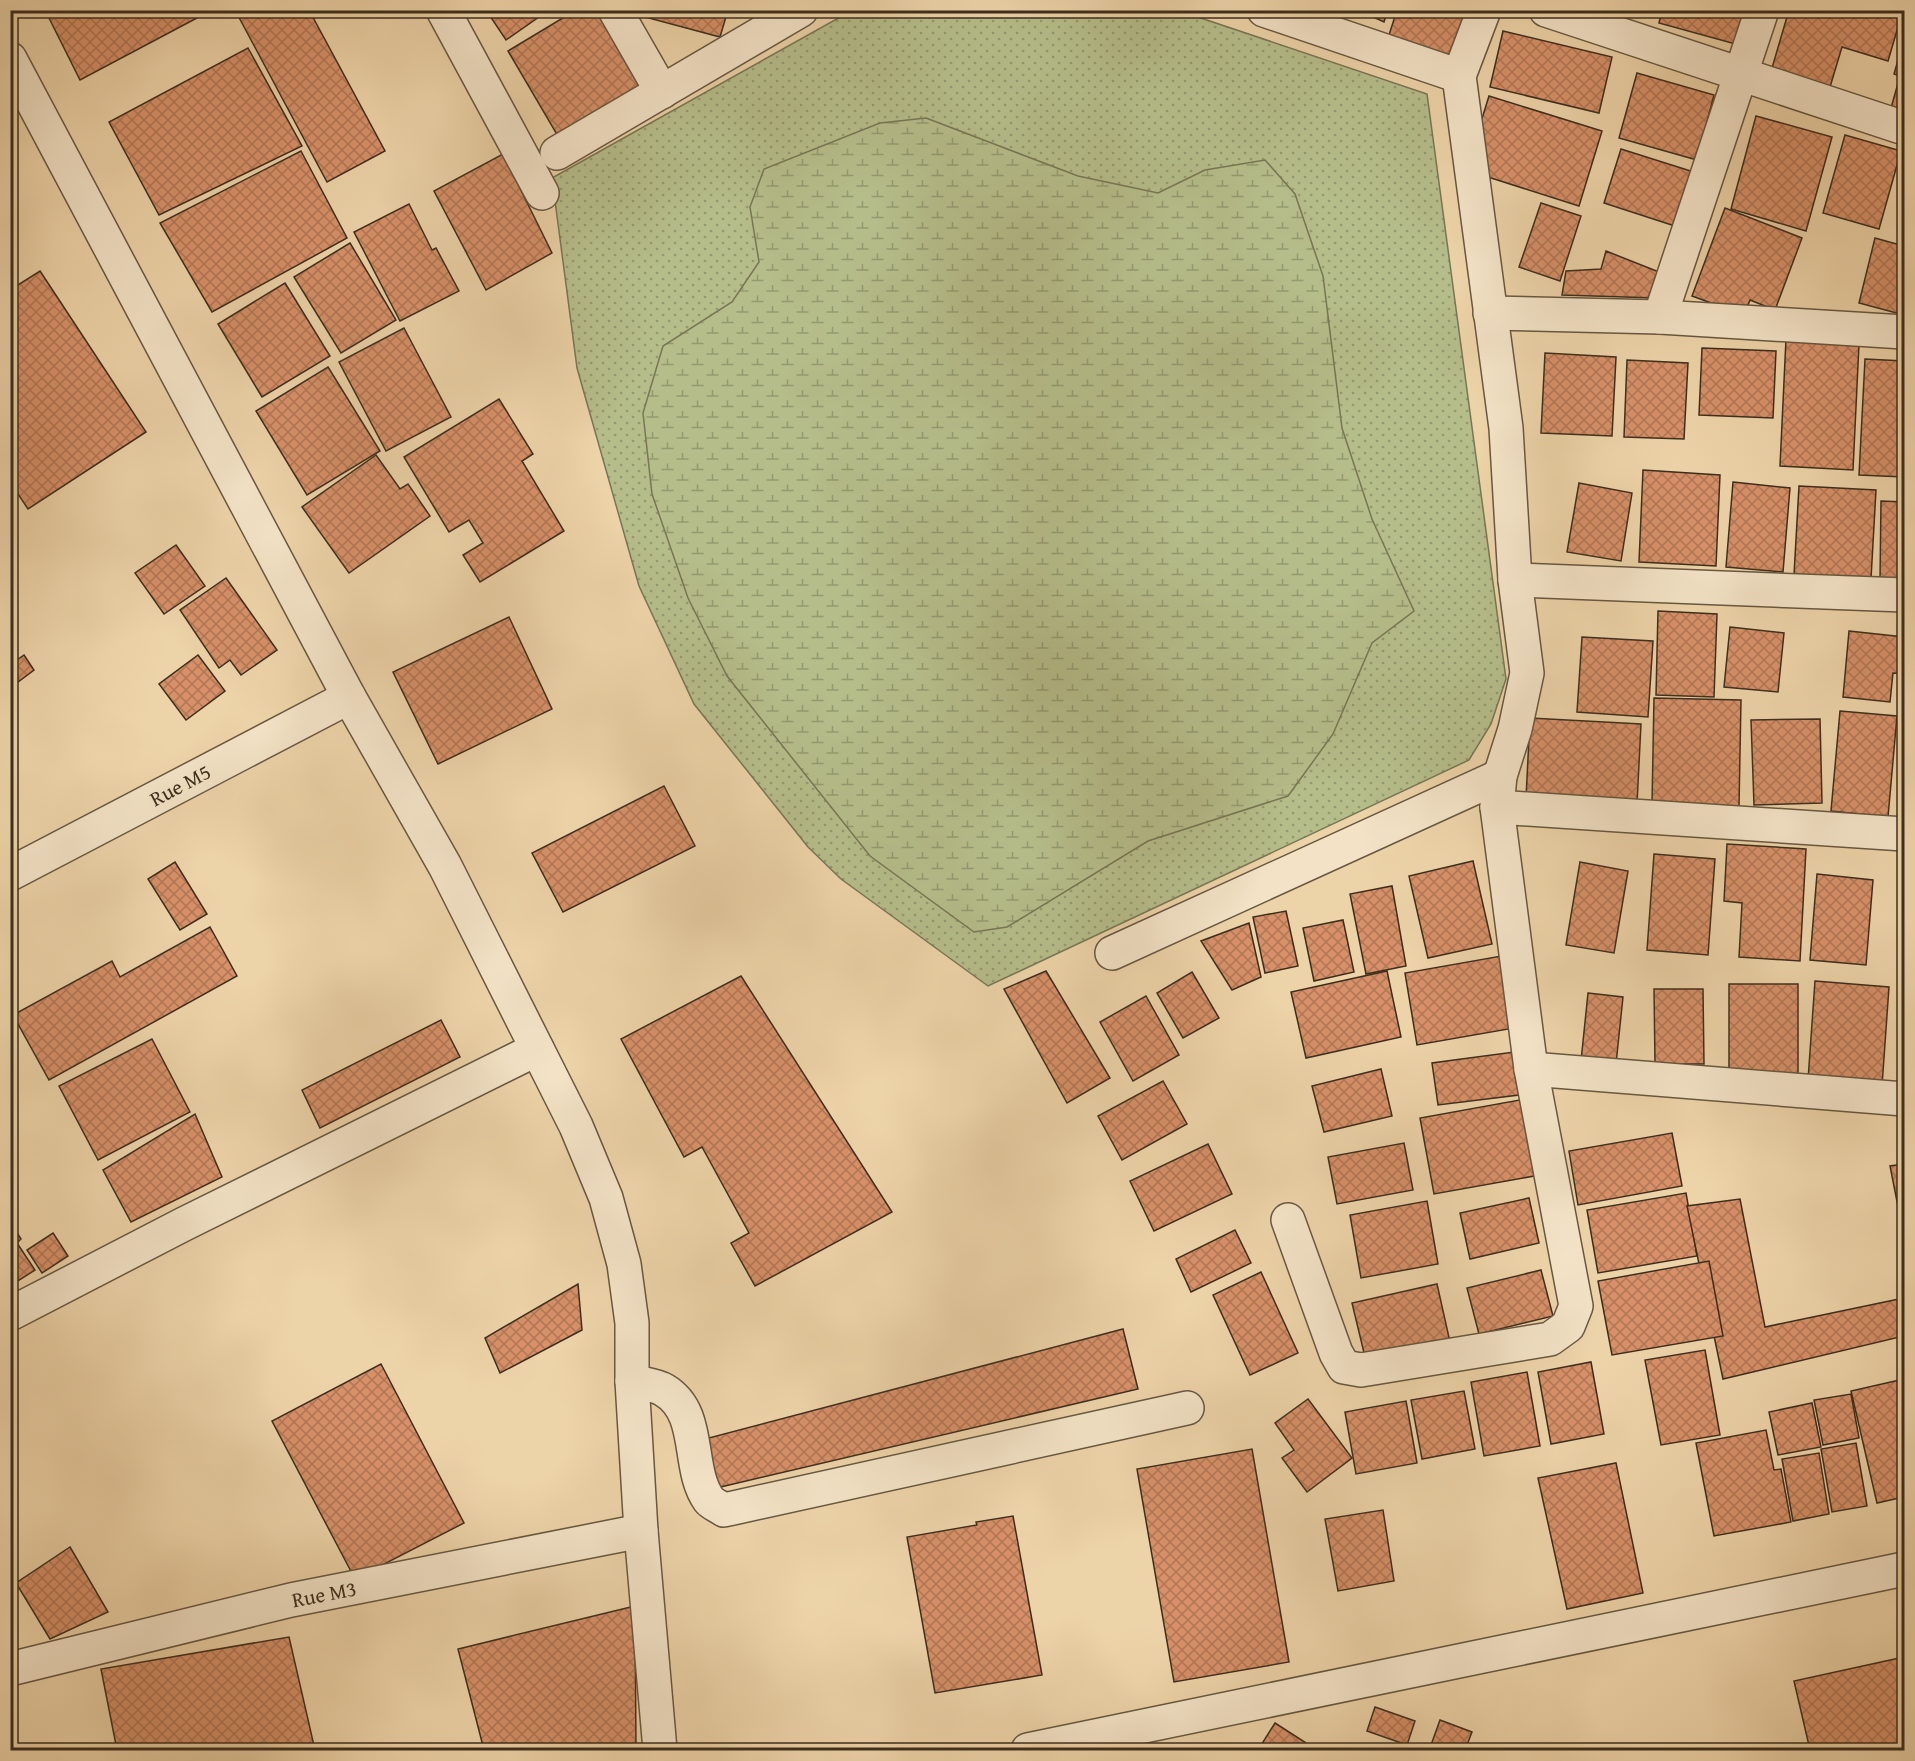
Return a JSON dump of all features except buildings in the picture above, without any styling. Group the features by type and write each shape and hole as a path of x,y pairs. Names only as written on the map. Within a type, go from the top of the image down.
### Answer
{"street":[{"path":"443,10 542,193"},
{"path":"615,10 662,92"},
{"path":"557,153 801,10"},
{"path":"1264,10 1459,76"},
{"path":"1288,1220 1336,1353 1344,1367 1361,1370 1550,1339 1568,1326 1576,1306 1531,1069 1498,791 1527,673 1515,580 1506,428 1459,76 1484,10"},
{"path":"1545,10 1905,128"},
{"path":"1660,317 1762,10"},
{"path":"10,59 349,697 445,866 576,1126 609,1209 624,1264 632,1323 632,1381 641,1532 660,1750"},
{"path":"1490,313 1660,317 1905,332"},
{"path":"1515,580 1905,595"},
{"name":"Rue M5","path":"10,874 349,697"},
{"path":"1112,953 1498,791 1905,834"},
{"path":"10,1314 184,1224 537,1049"},
{"path":"1531,1069 1905,1099"},
{"path":"632,1381 664,1390 681,1406 690,1429 700,1480 710,1501 724,1510 1187,1408"},
{"name":"Rue M3","path":"10,1669 291,1600 641,1532"},
{"path":"1028,1750 1905,1569"}],"green space":[{"path":"851,11 1180,11 1427,94 1506,679 1491,724 1469,760 988,986 841,879 808,847 694,704 639,586 577,368 552,178"},
{"path":"926,118 1078,176 1158,193 1205,170 1265,160 1295,194 1323,276 1342,428 1372,519 1414,611 1372,643 1333,734 1288,796 1148,841 1007,927 974,932 870,856 727,676 688,598 652,494 643,413 663,346 732,302 759,262 750,207 764,169 880,123"}]}
